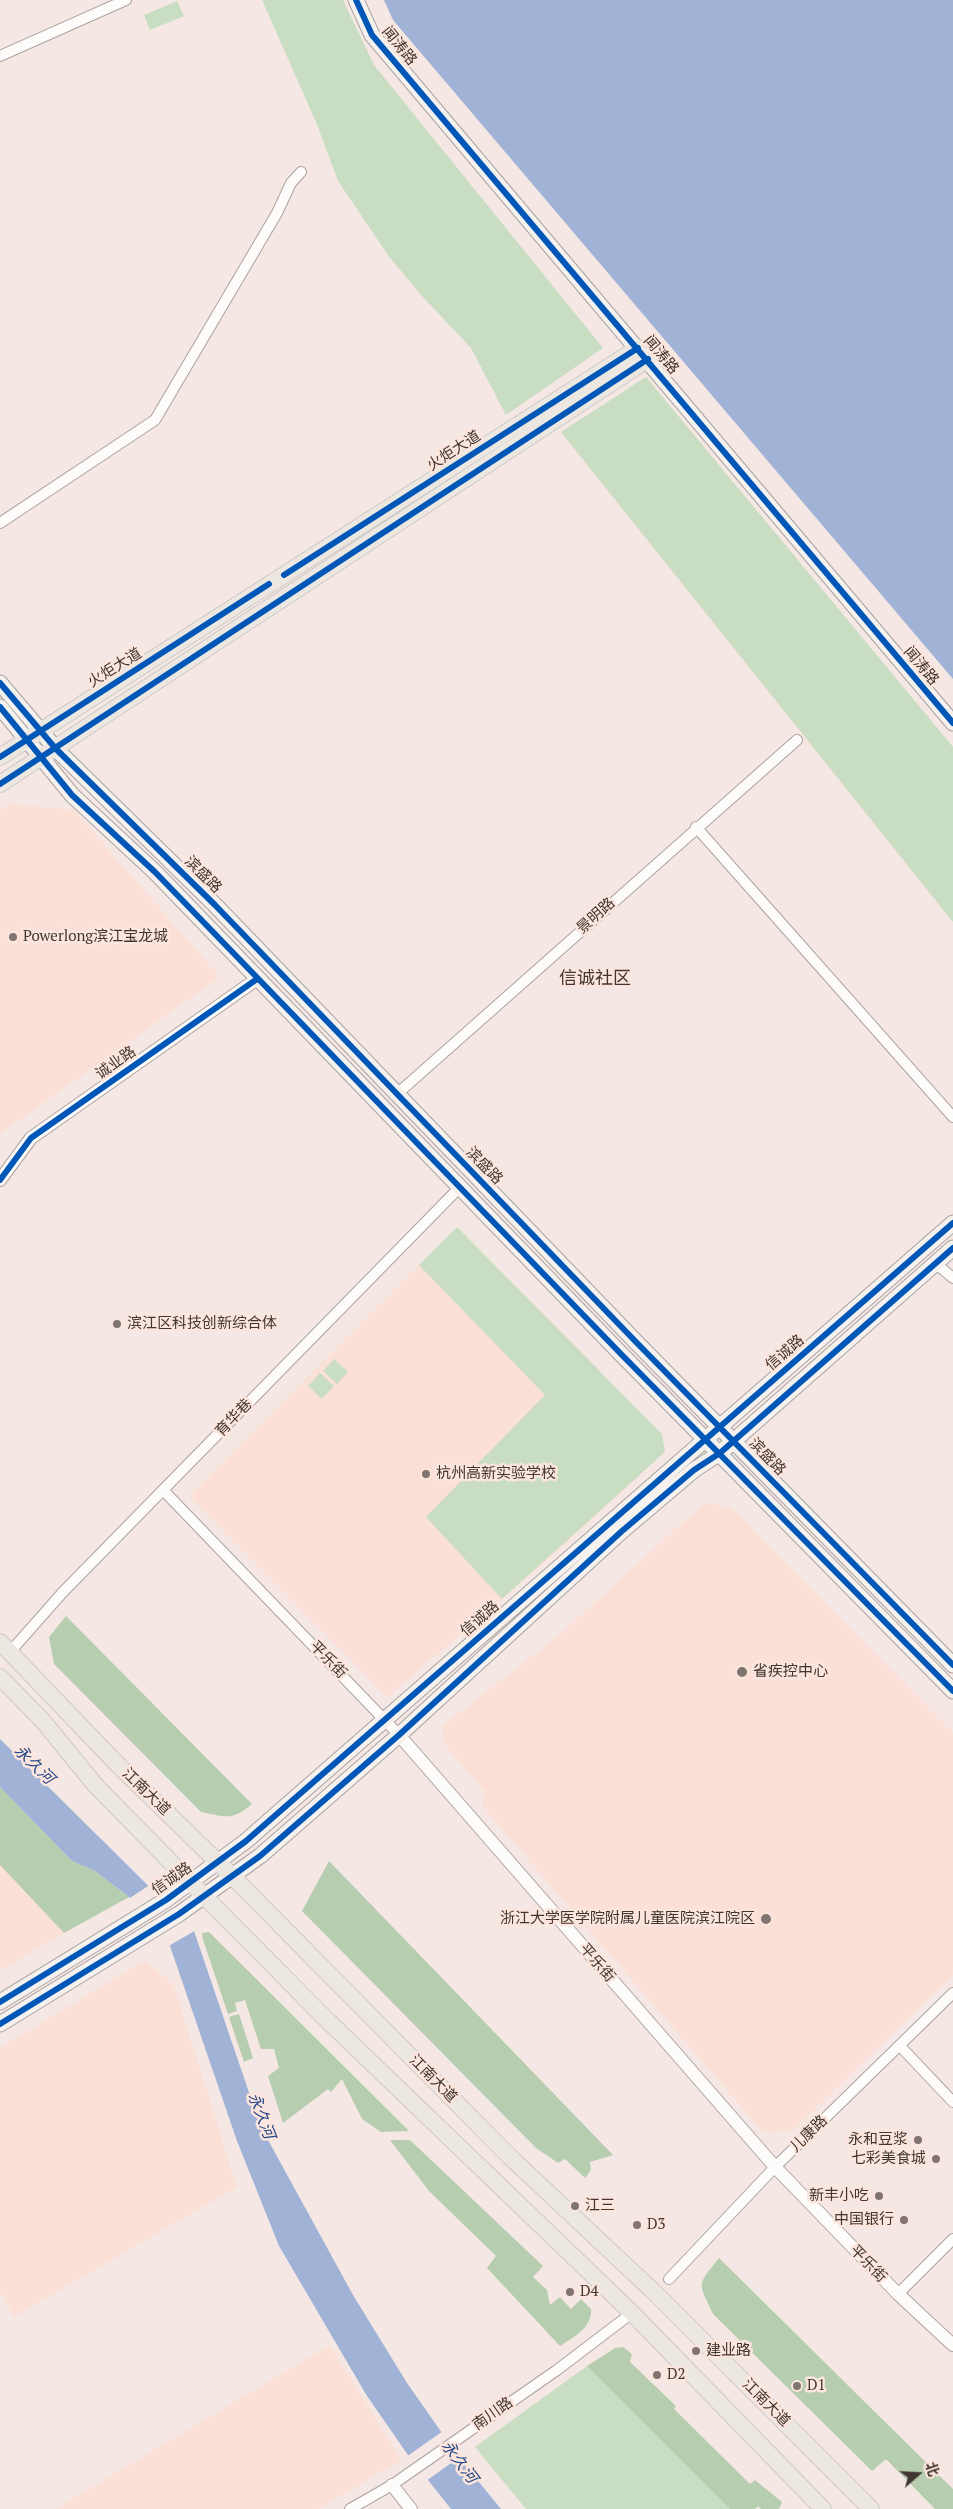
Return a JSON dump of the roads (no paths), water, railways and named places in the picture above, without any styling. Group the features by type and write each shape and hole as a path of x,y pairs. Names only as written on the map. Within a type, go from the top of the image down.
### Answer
{"main road":[{"name":"闻涛路","path":"356,0 372,35 643,353 953,722"},
{"name":"火炬大道","path":"0,757 643,353"},
{"name":"火炬大道","path":"0,784 56,749 643,353"},
{"name":"滨盛路","path":"0,683 56,749 216,905 397,1094 953,1665"},
{"name":"滨盛路","path":"0,707 25,740 72,795 155,872 257,979 953,1690"},
{"name":"信诚路","path":"0,2002 166,1900 246,1841 384,1718 953,1223"},
{"name":"信诚路","path":"0,2024 180,1914 260,1856 399,1734 622,1531 694,1470 720,1453 953,1248"},
{"name":"江南大道","path":"5,1647 118,1765 232,1876 510,2157 654,2292 871,2509"},
{"name":"江南大道","path":"0,1677 43,1721 96,1786 190,1882 328,2021 632,2313 818,2508"}],"street":[{"path":"0,56 126,0"},
{"path":"0,523 155,420 277,213 290,184 301,172"},
{"name":"景明路","path":"397,1094 696,827 797,740"},
{"path":"696,827 953,1117"},
{"name":"诚业路","path":"0,1180 31,1138 257,979"},
{"name":"育华巷","path":"5,1647 63,1592 460,1187"},
{"path":"936,1263 953,1278"},
{"name":"平乐街","path":"163,1490 399,1734 775,2167 898,2294 953,2345"},
{"name":"儿康路","path":"670,2279 775,2167 953,1993"},
{"path":"900,2046 953,2102"},
{"path":"898,2294 953,2239"},
{"name":"南川路","path":"350,2509 392,2485 557,2370 632,2313"},
{"path":"392,2485 411,2509"}],"water":[{"path":"384,0 953,0 953,679 393,20"},
{"name":"永久河","path":"0,1739 194,1931 256,2113 268,2140 353,2295 407,2383 461,2460 501,2509 451,2509 408,2455 367,2396 279,2246 237,2141 170,1946 129,1897 95,1871 72,1861 0,1787"}],"place":[{"name":"Powerlong滨江宝龙城","path":"13,937"},
{"name":"滨江区科技创新综合体","path":"117,1324"},
{"name":"杭州高新实验学校","path":"426,1474"},
{"name":"省疾控中心","path":"742,1672"},
{"name":"浙江大学医学院附属儿童医院滨江院区","path":"766,1919"},
{"name":"永和豆浆","path":"918,2140"},
{"name":"七彩美食城","path":"936,2159"},
{"name":"新丰小吃","path":"879,2196"},
{"name":"江三","path":"575,2206"},
{"name":"中国银行","path":"904,2220"},
{"name":"D3","path":"637,2225"},
{"name":"D4","path":"570,2292"},
{"name":"建业路","path":"696,2351"},
{"name":"D2","path":"657,2375"},
{"name":"D1","path":"797,2386"}],"district":[{"name":"信诚社区","path":"595,979"}]}
